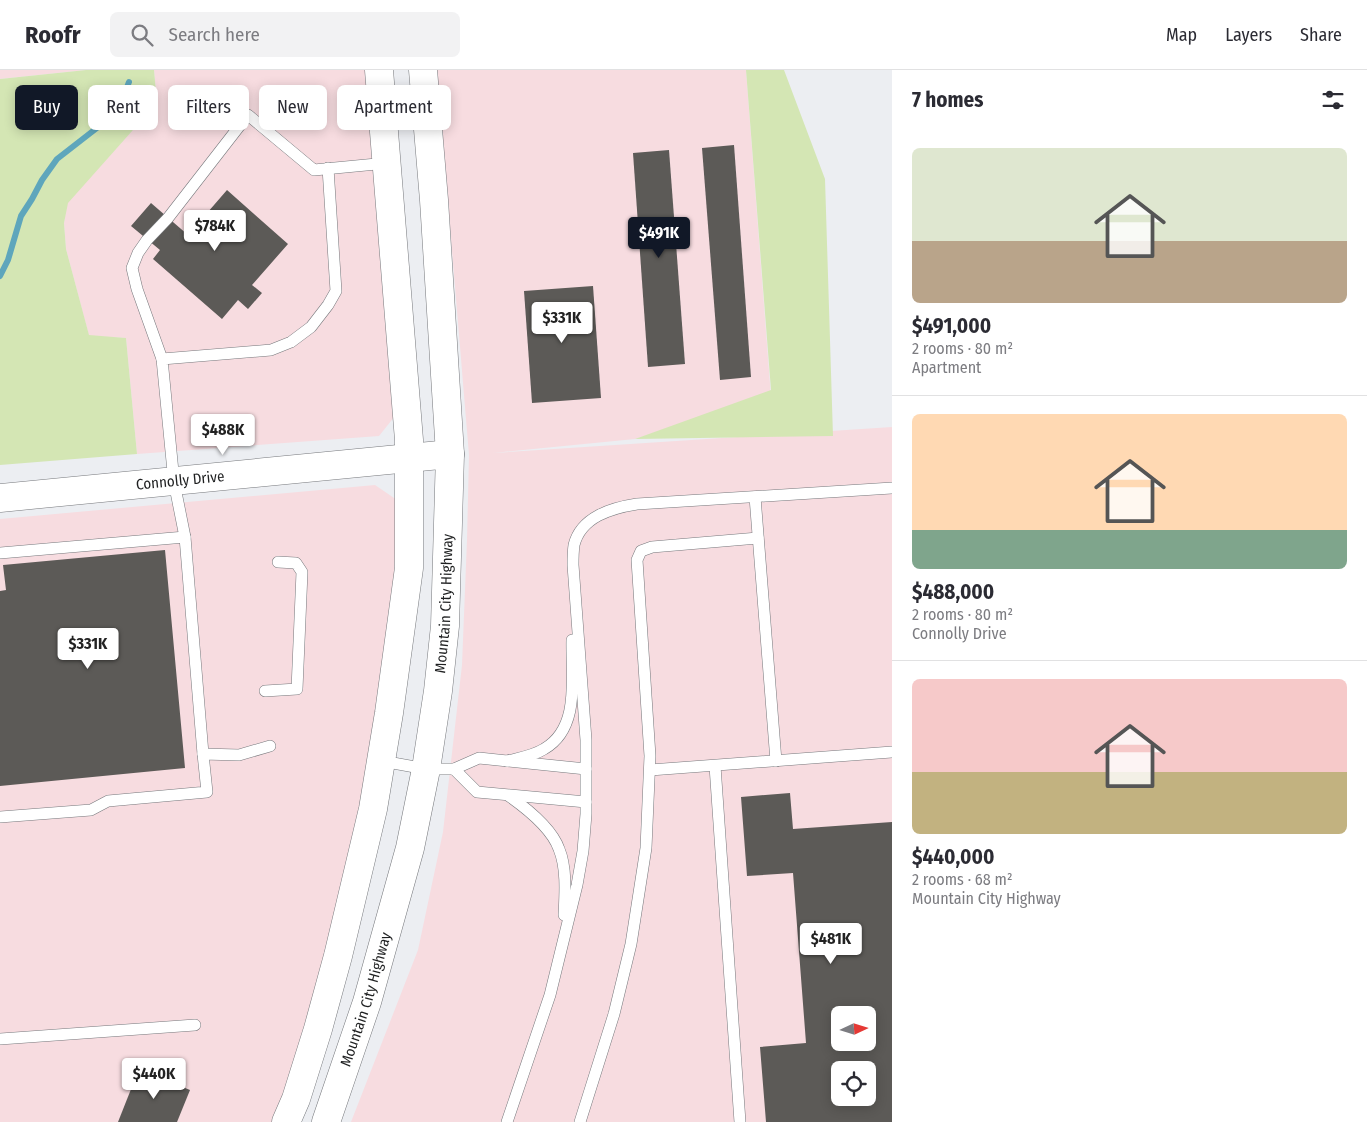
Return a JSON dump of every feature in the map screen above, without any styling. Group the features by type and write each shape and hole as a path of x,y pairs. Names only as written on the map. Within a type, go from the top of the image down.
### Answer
{"main road":[{"path":"286,1122 296,1099 318,1029 338,956 371,818 382,761 409,568 410,458 379,70"},
{"name":"Mountain City Highway","path":"326,1122 367,1002 410,848 426,769 438,691 445,626 450,454 434,200 423,70"},
{"name":"Connolly Drive","path":"0,498 450,454"}],"lane":[{"path":"0,817 91,810 108,800 207,792 185,537 174,482 162,359 137,289 132,268 138,253 147,240 168,218 248,115 314,170 387,164"},
{"path":"162,359 271,350 291,342 311,327 336,291 328,168"},
{"path":"507,761 543,750 558,739 566,726 570,712 571,694 572,565 574,545 580,531 590,521 618,507 637,504 892,488"},
{"path":"755,497 776,761"},
{"path":"0,553 185,537"},
{"path":"580,1122 614,1014 631,944 646,848 650,756 637,560 641,551 652,547 758,538"},
{"path":"265,691 297,689 302,572 296,564 278,562"},
{"path":"506,1122 550,995 583,852 586,802 585,731 572,565"},
{"path":"203,754 240,755 270,746"},
{"path":"650,770 892,752"},
{"path":"382,761 426,769 454,769 479,758 586,769"},
{"path":"715,766 740,1122"},
{"path":"454,769 478,792 586,802"},
{"path":"509,796 529,810 547,830 559,848 563,869 565,902 563,942"},
{"path":"0,1039 195,1025"}],"shaded area":[{"path":"0,70 86,70 0,79"},
{"path":"154,70 367,70 368,85 337,85 337,130 372,130 395,416 379,436 137,454 126,338 89,336 66,249 64,223 67,203 133,130 158,130 158,85 155,85"},
{"path":"437,70 746,70 771,397 635,439 493,453 892,427 892,1122 351,1122 418,950 443,832 462,665 469,455 442,130 451,130 451,85 438,85"},
{"path":"375,485 397,500 393,603 362,812 317,1000 277,1122 0,1122 0,519"}],"green space":[{"path":"86,70 154,70 155,85 88,85 88,130 133,130 68,203 64,223 66,249 89,335 126,338 137,454 0,465 0,79"},
{"path":"746,70 784,70 825,179 833,436 635,439 771,390"}],"building":[{"path":"734,145 751,377 720,380 702,148"},
{"path":"669,150 685,364 648,367 633,153"},
{"path":"227,190 288,244 252,285 262,293 248,309 238,300 222,319 153,259 160,250 131,226 151,203 188,235"},
{"path":"593,286 601,398 532,403 524,291"},
{"path":"165,550 185,768 0,786 0,591 6,590 3,565"},
{"path":"790,793 793,829 892,822 892,1122 766,1122 760,1047 806,1043 793,873 747,876 741,797"},
{"path":"139,1069 190,1090 177,1122 118,1122"}],"waterway":[{"path":"0,276 8,260 21,216 42,180 57,159 111,117 120,105 129,82"}]}
